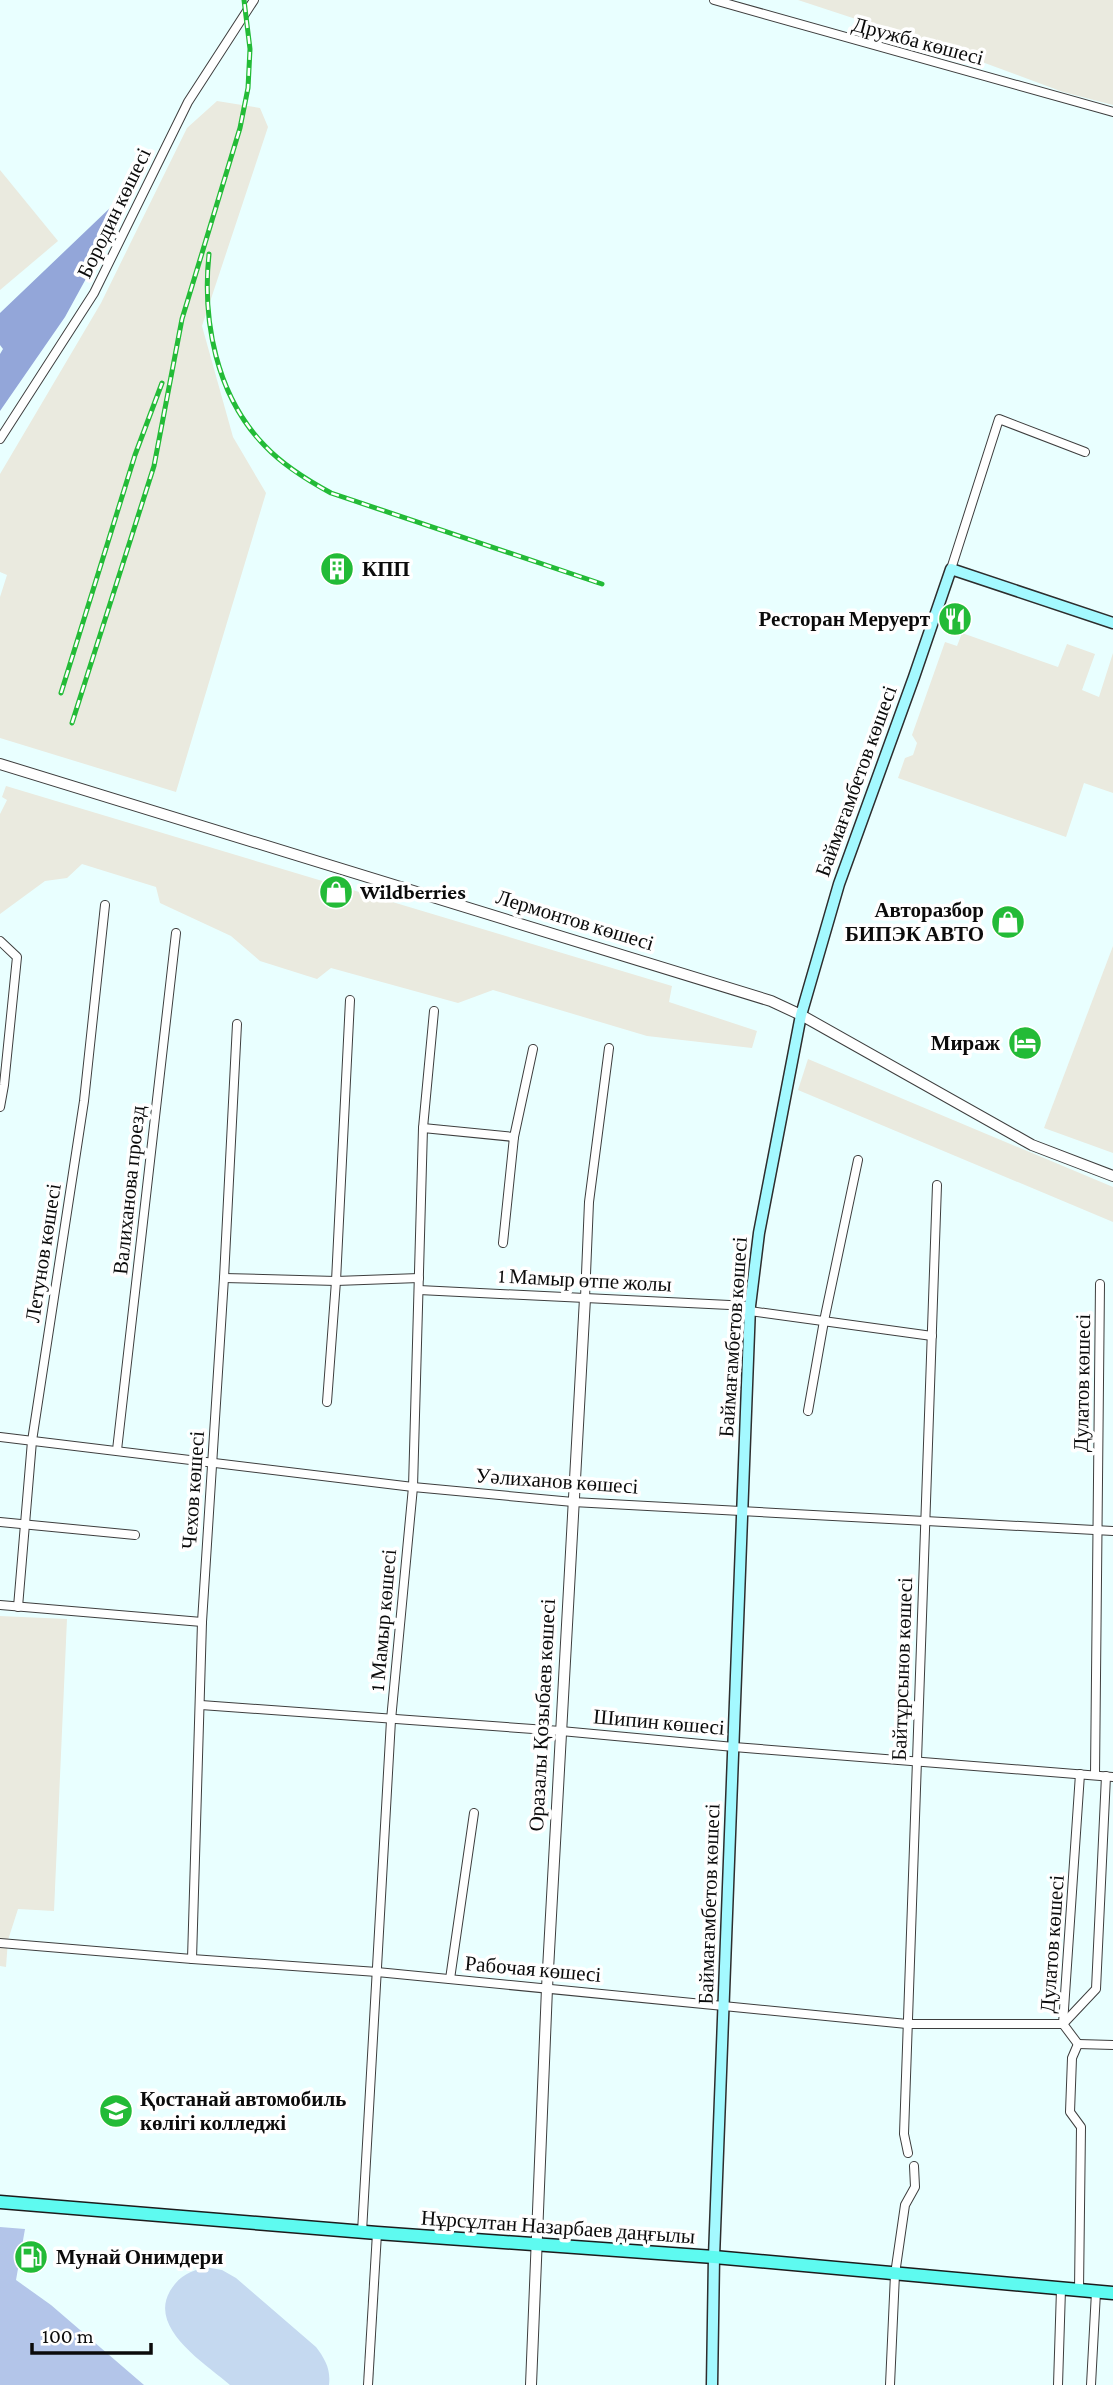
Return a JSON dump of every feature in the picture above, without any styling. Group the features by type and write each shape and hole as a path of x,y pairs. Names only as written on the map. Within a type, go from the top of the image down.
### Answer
{"main road":[{"path":"951,569 1113,623"},
{"name":"Баймағамбетов көшесі","path":"712,2385 714,2257 750,1309 760,1233 801,1014 839,884 951,569"},
{"name":"Нұрсұлтан Назарбаев даңғылы","path":"0,2202 362,2232 714,2257 1113,2293"}],"street":[{"name":"Бородин көшесі","path":"0,439 94,293 188,102 254,0"},
{"name":"Дружба көшесі","path":"714,0 1113,112"},
{"name":"Баймағамбетов көшесі","path":"951,569 999,419 1084,452"},
{"name":"Лермонтов көшесі","path":"0,764 771,1001 801,1014 1032,1145 1113,1176"},
{"name":"Летунов көшесі","path":"18,1607 32,1441 84,1101 105,905"},
{"name":"Валиханова проезд","path":"117,1450 176,933"},
{"path":"0,941 17,957 0,1107"},
{"path":"327,1402 350,1000"},
{"name":"1 Мамыр көшесі","path":"362,2232 391,1720 413,1486 424,1128 434,1011"},
{"name":"Чехов көшесі","path":"192,1959 202,1622 237,1024"},
{"name":"Оразалы Қозыбаев көшесі","path":"531,2385 547,1988 589,1202 609,1048"},
{"path":"503,1243 514,1137 533,1049"},
{"path":"424,1128 514,1137"},
{"path":"808,1411 858,1160"},
{"name":"Байтұрсынов көшесі","path":"908,2152 904,2134 907,2024 937,1185"},
{"path":"224,1278 336,1281 419,1278"},
{"name":"Дулатов көшесі","path":"1095,1775 1100,1284"},
{"name":"1 Мамыр өтпе жолы","path":"419,1290 750,1309 932,1336"},
{"name":"Уәлиханов көшесі","path":"0,1437 213,1464 573,1502 1113,1531"},
{"path":"0,1522 135,1535"},
{"path":"0,1605 202,1622"},
{"name":"Шипин көшесі","path":"201,1705 561,1731 1109,1776"},
{"name":"Дулатов көшесі","path":"1065,2026 1080,1774"},
{"name":"Дулатов көшесі","path":"1065,2026 1096,1989 1109,1776"},
{"path":"450,1979 474,1813"},
{"name":"Рабочая көшесі","path":"0,1943 377,1972 907,2024 1065,2026"},
{"path":"1065,2026 1075,2040 1070,2112 1081,2127 1079,2290"},
{"path":"1075,2040 1113,2045"},
{"path":"890,2385 895,2274 905,2205 915,2187 914,2166"},
{"path":"368,2385 377,2233"},
{"path":"1058,2385 1061,2288"},
{"path":"1091,2385 1096,2292"}],"shaded area":[{"path":"798,0 1113,0 1113,105 1063,92 944,48"},
{"path":"217,101 260,108 268,127 202,326 233,437 266,493 176,792 0,738 0,597 7,575 0,572 0,474 101,303 187,128"},
{"path":"0,170 58,241 0,290"},
{"path":"112,206 123,211 65,317 0,411 0,354 3,349 0,345 0,313"},
{"path":"962,633 1058,667 1067,644 1095,654 1082,690 1099,697 1113,653 1113,793 1084,783 1066,837 898,778 905,758 913,755 917,743 912,735 945,642 957,646"},
{"path":"6,786 672,986 669,1002 757,1031 752,1048 647,1036 493,990 458,1003 331,968 317,979 260,961 231,936 160,903 156,887 82,864 67,878 45,881 0,914 0,814 7,800 2,797"},
{"path":"1113,946 1113,1153 1044,1128"},
{"path":"808,1059 1113,1187 1113,1222 798,1090"},
{"path":"0,1616 67,1619 54,1911 18,1909 8,1940 6,1967 0,1966"},
{"path":"0,2227 25,2229 16,2280 51,2305 144,2385 0,2385"},
{"path":"205,2267 222,2270 236,2278 316,2347 327,2364 329,2385 230,2385 195,2356 173,2332 165,2305 170,2291 181,2278"}],"railway":[{"path":"72,723 154,466 182,319 240,128 248,88 250,49 244,0"},
{"path":"209,254 207,279 211,331 224,381 248,426 280,460 331,493 602,584"},
{"path":"61,693 135,455 162,383"}],"place":[{"name":"КПП","path":"337,569"},
{"name":"Ресторан Меруерт","path":"955,619"},
{"name":"Wildberries","path":"336,892"},
{"name":"Авторазбор БИПЭК АВТО","path":"1008,922"},
{"name":"Мираж","path":"1025,1043"},
{"name":"Қостанай автомобиль көлігі колледжі","path":"116,2111"},
{"name":"Мунай Онимдери","path":"31,2257"}]}
